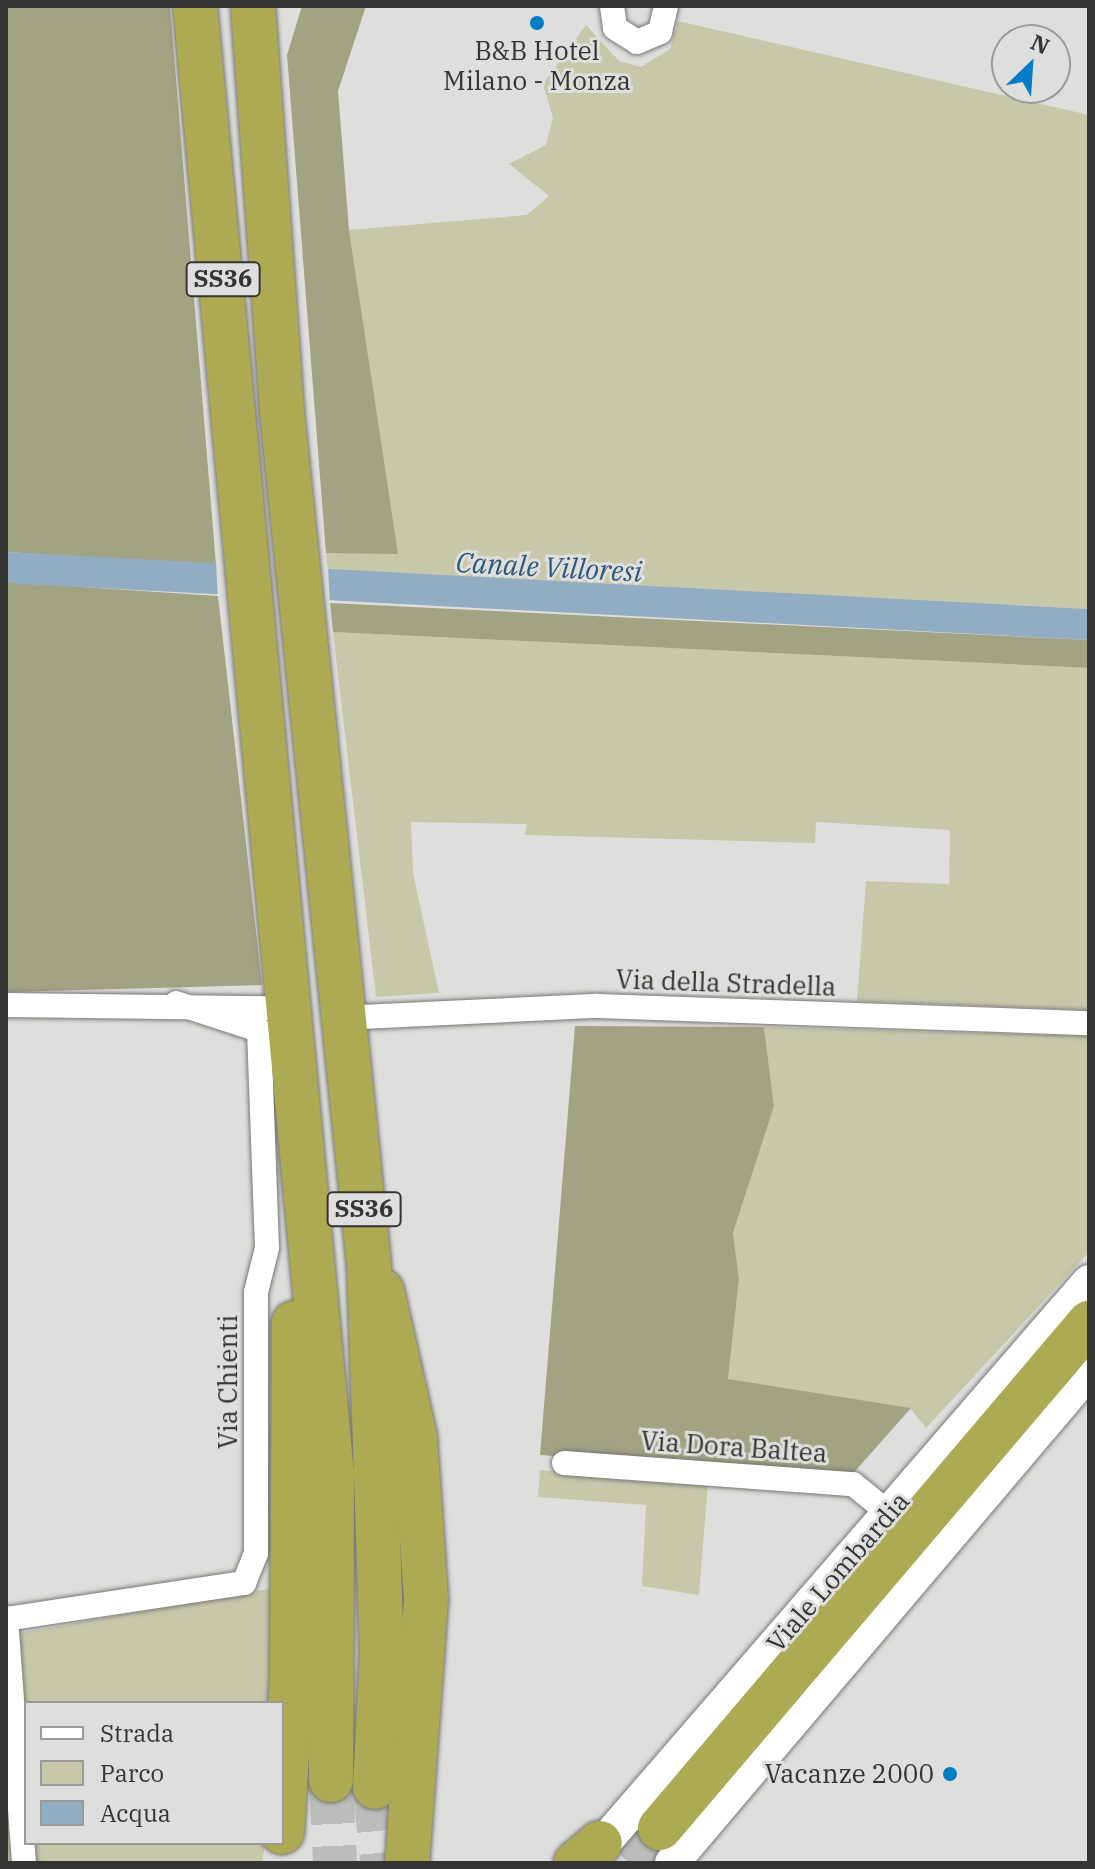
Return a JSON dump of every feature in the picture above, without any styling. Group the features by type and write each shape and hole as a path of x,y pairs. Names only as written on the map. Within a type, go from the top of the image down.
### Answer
{"highway":[{"name":"SS36","path":"195,6 251,553 305,1197 332,1474 331,1780"},
{"name":"SS36","path":"253,6 282,412 299,552 369,1265 382,1653 375,1787"},
{"path":"280,6 274,49 302,367 282,412"},
{"path":"284,1801 292,1676 294,1310 305,1197"},
{"name":"SS36","path":"369,1265 390,1309 405,1368 426,1600 407,1863"},
{"path":"666,1845 1089,1323"},
{"path":"426,1600 441,1717 427,1863"}],"main road":[{"name":"Viale Lombardia","path":"587,1856 890,1514 1089,1282"},
{"path":"666,1845 1089,1371"}],"street":[{"path":"612,6 615,28 637,42 660,32 666,6"},
{"path":"6,1005 176,1003 265,1008"},
{"name":"Via Chienti","path":"6,1619 244,1583 256,1553 256,1292 267,1248 259,1030 176,1003"},
{"name":"Via della Stradella","path":"361,1017 598,1006 1089,1023"},
{"name":"Via Dora Baltea","path":"564,1463 853,1484 890,1514"},
{"path":"6,1619 24,1863"}],"green space":[{"path":"6,6 170,6 216,565 6,552"},
{"path":"302,6 366,6 338,91 349,230 398,554 326,553 287,55"},
{"path":"678,21 991,93 991,104 1041,104 1089,115 1089,609 328,571 326,553 397,553 349,230 527,215 549,196 509,164 546,145 553,118 543,84 586,25 619,61 641,67 670,49"},
{"path":"6,582 218,596 262,985 6,992"},
{"path":"330,603 1089,640 1089,668 333,632"},
{"path":"333,632 1089,668 1089,1010 857,1001 866,881 949,884 950,830 816,822 815,843 525,835 527,824 411,822 413,873 439,993 376,997"},
{"path":"575,1026 764,1027 774,1106 733,1233 739,1279 728,1379 911,1408 849,1478 540,1455"},
{"path":"764,1027 1089,1036 1089,1252 926,1428 910,1408 728,1380 739,1279 733,1233 774,1106"},
{"path":"540,1470 708,1483 699,1595 642,1586 646,1505 538,1497"},
{"path":"280,1587 277,1701 24,1701 20,1633"},
{"path":"6,1741 17,1863 6,1863"},
{"path":"34,1845 265,1845 262,1863 35,1863"}],"water":[{"path":"6,552 1089,609 1089,640 20,584 6,582"}],"pier":[{"path":"216,561 328,567 330,606 218,600"}],"tunnel":[{"path":"331,1780 335,1863"},
{"path":"375,1787 382,1863"},
{"path":"629,1863 660,1828"}],"place":[{"name":"B&B Hotel Milano - Monza","path":"537,23"},
{"name":"Vacanze 2000","path":"950,1774"}],"water label":[{"name":"Canale Villoresi","path":"549,567"}]}
